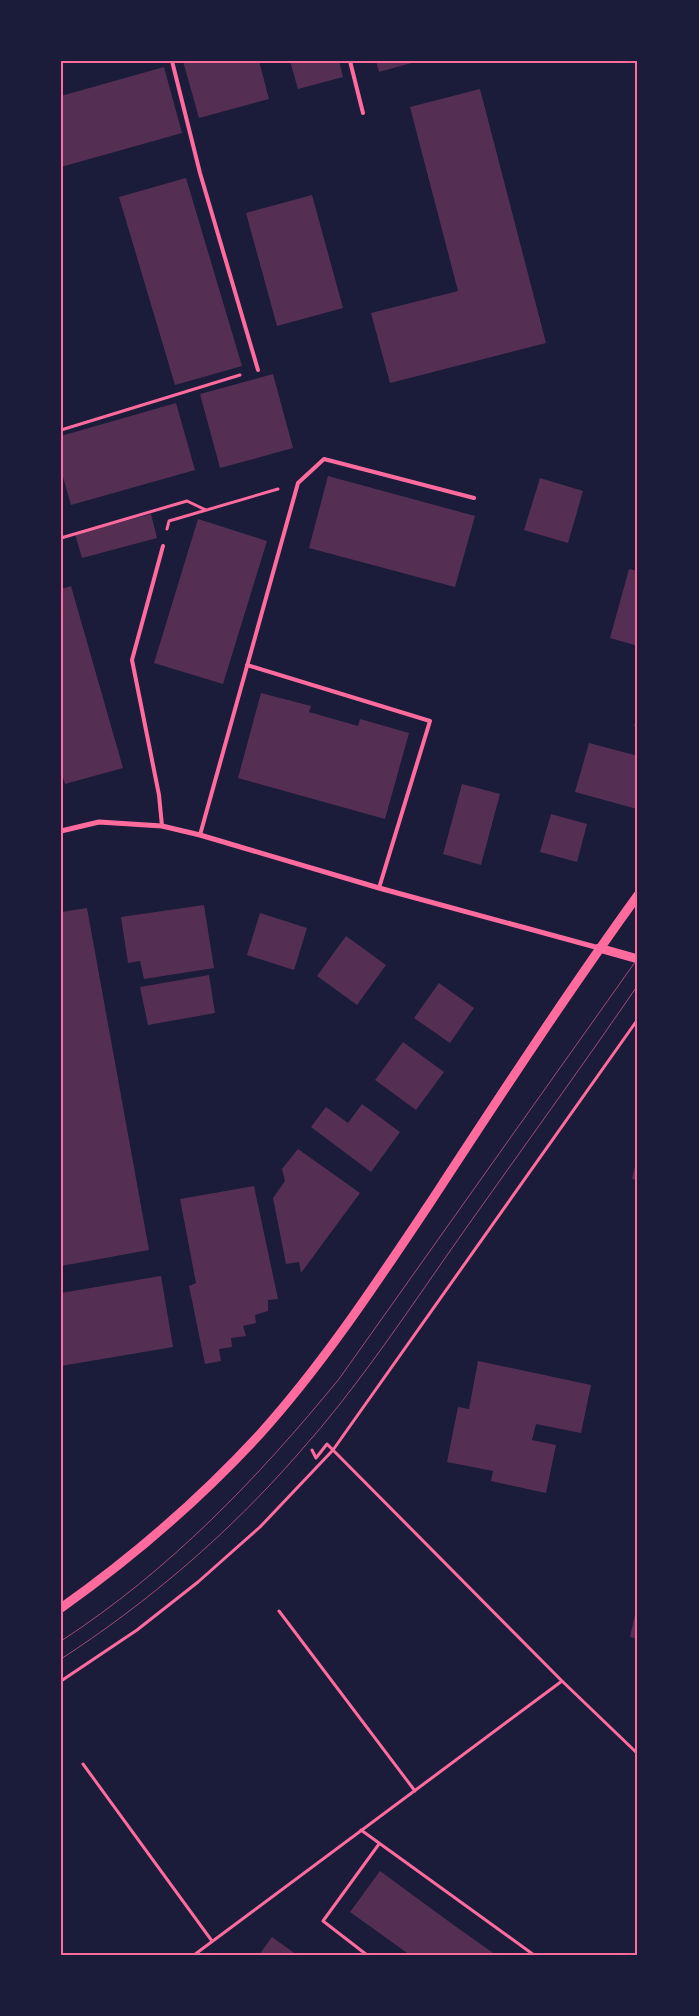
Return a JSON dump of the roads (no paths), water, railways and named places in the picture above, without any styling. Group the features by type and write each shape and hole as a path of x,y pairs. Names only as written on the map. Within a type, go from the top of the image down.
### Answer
{"street":[{"path":"61,831 99,822 162,826 200,835 379,888 638,959"},
{"path":"61,1608 114,1569 168,1524 275,1416 345,1328 599,948 638,896"}],"lane":[{"path":"172,61 200,173 258,370"},
{"path":"350,61 363,113"},
{"path":"200,835 298,483 324,459 474,498"},
{"path":"162,826 159,795 132,660 163,546"},
{"path":"247,665 430,721 379,888"}],"tram line":[{"path":"61,1641 101,1614 175,1553 244,1487 308,1416 339,1379 638,958"},
{"path":"61,1659 126,1614 187,1564 272,1483 321,1428 384,1345 638,985"}]}
